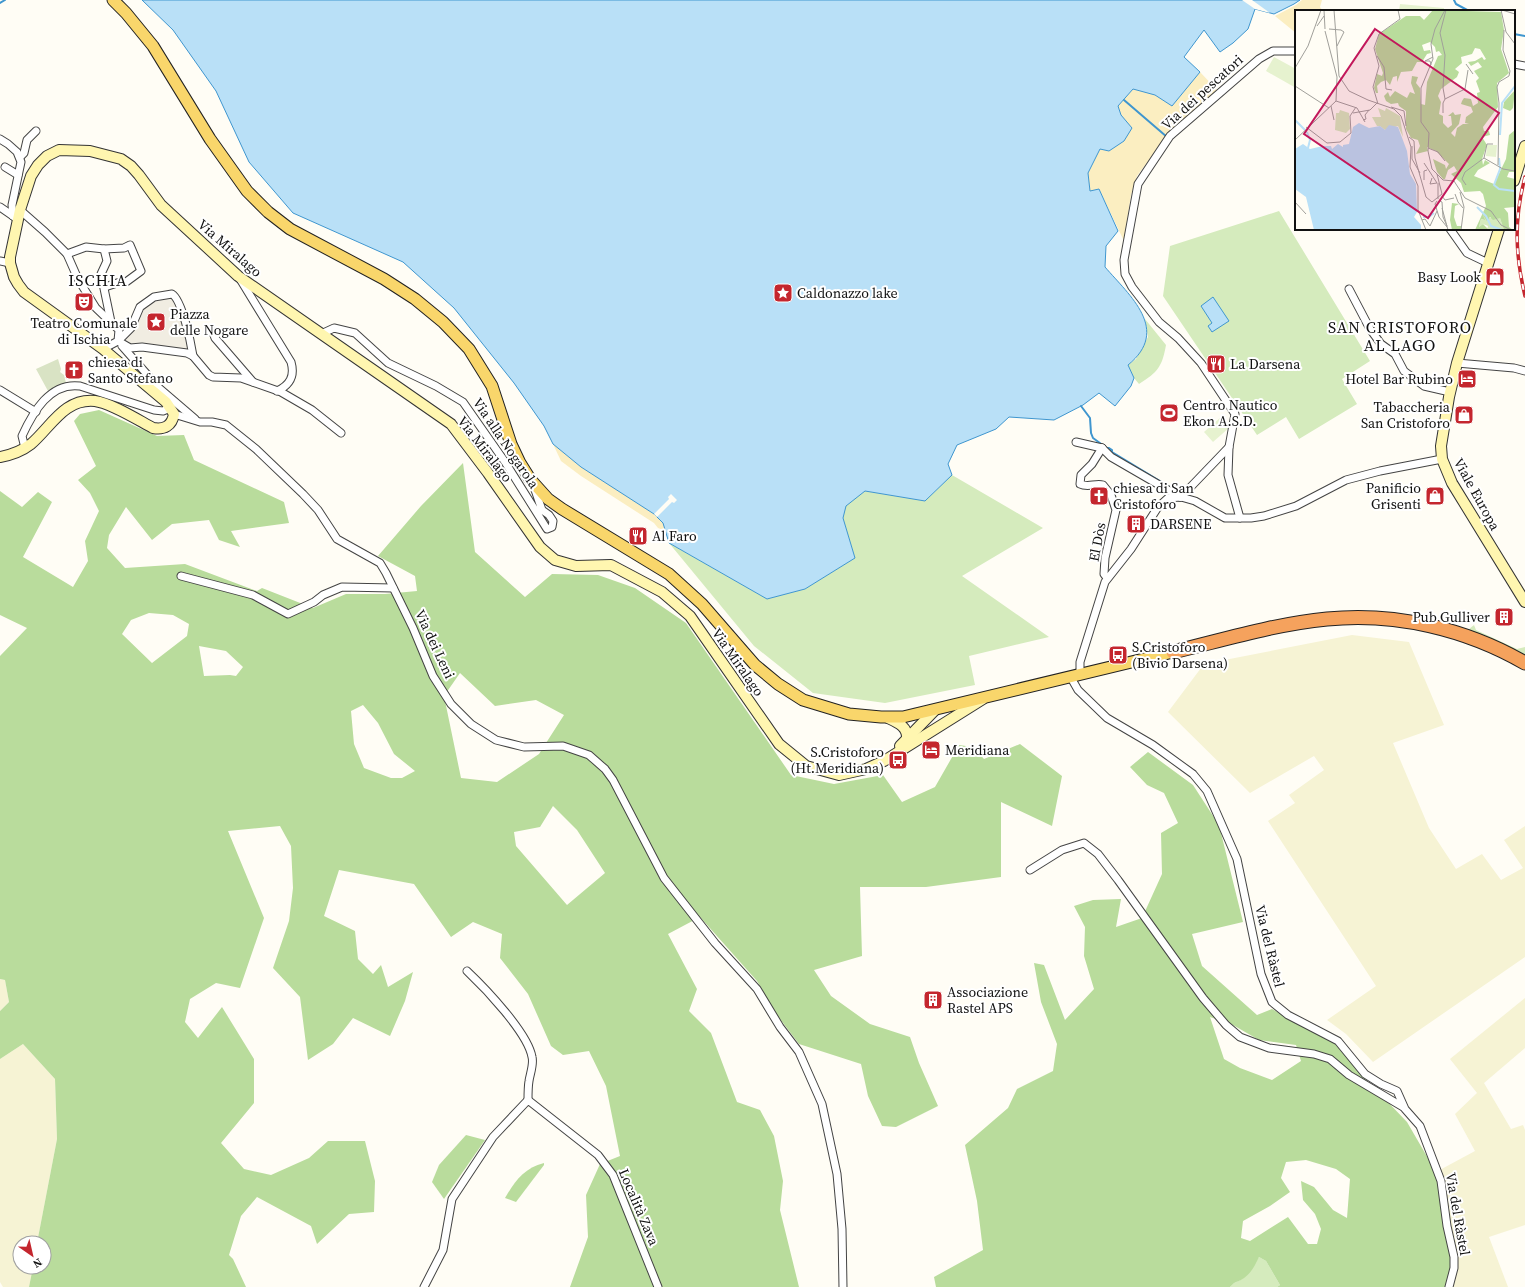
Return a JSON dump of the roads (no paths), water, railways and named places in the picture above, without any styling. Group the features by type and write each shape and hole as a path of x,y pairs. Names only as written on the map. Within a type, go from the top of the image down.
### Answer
{"highway":[{"path":"1172,652 1297,623 1328,619 1384,619 1437,627 1463,635 1488,644 1525,663"}],"main road":[{"path":"113,0 126,13 153,46 210,139 247,191 268,212 290,229 384,279 415,298 443,322 469,349 492,386 511,444 520,463 533,482 548,498 562,509 668,574 702,604 755,665 778,684 803,700 825,708 849,714 888,718 914,715 1172,652"}],"street":[{"name":"Via dei pescatori","path":"1240,518 1228,475 1229,447 1235,414 1201,363 1178,338 1159,322 1132,287 1125,274 1125,253 1138,184 1170,136 1259,59 1273,51 1295,51"},
{"path":"1515,64 1525,66"},
{"path":"18,155 24,153 26,140 36,131"},
{"path":"0,139 8,144 18,155 20,162 12,205 17,215"},
{"path":"1515,178 1525,146"},
{"name":"Via Miralago","path":"5,262 10,253 17,215 31,176 38,165 47,156 59,150 79,150 110,155 121,159 131,166 161,205 238,276 451,424 488,473 540,548 555,560 576,566 611,566 662,592 690,616 779,744 806,766 839,775 866,769 884,761"},
{"path":"5,167 18,175"},
{"path":"0,207 17,215 57,243 67,254 78,279 96,308 119,330 118,341 160,389 200,422"},
{"path":"1451,230 1467,253 1488,263"},
{"name":"Viale Europa","path":"1499,230 1457,362 1450,392 1441,446 1442,459 1452,483 1525,602"},
{"path":"67,254 86,247 104,249 124,248 130,246 141,271 126,282 120,282 105,287"},
{"path":"104,249 107,261 101,274 105,287 111,322"},
{"path":"0,457 13,454 25,448 60,413 69,406 79,402 96,401 106,404 153,428 160,429 170,424 172,411 166,402 103,349 30,298 18,284 5,262"},
{"path":"238,276 291,362 293,376 284,388 277,391"},
{"path":"1349,289 1370,329 1381,344 1395,354 1404,371 1424,386 1450,392"},
{"path":"103,349 118,341 131,328 136,313 146,302 154,297 170,294 175,297 181,309 193,356"},
{"name":"Via alla Nogarola","path":"321,334 334,328 355,333 388,363 436,386 463,402 505,462 547,529 552,527 553,521 549,515 542,510 533,482"},
{"path":"212,330 215,338 254,382"},
{"path":"118,341 130,348 142,347 186,353 193,356 209,375 218,378 234,377 254,382 277,391 312,410 341,433"},
{"path":"1457,362 1514,368 1525,371"},
{"path":"25,448 22,436 36,412 50,394 57,389 72,385 80,386 154,410 172,411"},
{"path":"0,390 36,412"},
{"name":"Via dei Leni","path":"172,411 200,422 212,422 226,425 240,436 318,510 337,539 380,563 413,628 433,676 451,704 471,724 496,740 524,747 563,746 589,754 605,769 613,780 664,878 716,943 757,989 780,1027 799,1052 822,1104 837,1174 842,1229 843,1287"},
{"path":"1076,442 1102,448 1111,456 1180,497 1195,501 1225,518 1251,518 1264,516 1296,506 1346,480 1380,471 1442,459"},
{"path":"1075,675 1107,578 1131,549 1158,507 1168,498 1180,497 1229,447"},
{"name":"El Dòs","path":"1102,448 1092,464 1081,475 1079,480 1080,484 1085,487 1097,484 1103,485 1111,494 1116,510 1105,558 1104,574 1107,578"},
{"path":"181,576 253,595 288,614 342,587 393,588"},
{"name":"Via del Ràstel","path":"1075,675 1078,690 1107,718 1153,745 1193,774 1208,791 1236,859 1261,974 1272,1002 1288,1016 1338,1040 1365,1074 1381,1084 1397,1091 1405,1109 1420,1126 1441,1181 1447,1226 1454,1257 1454,1268 1449,1287"},
{"path":"884,761 985,698"},
{"path":"884,761 936,710 941,716 941,721 938,728"},
{"path":"888,718 904,727 907,733 907,739"},
{"path":"1030,870 1062,850 1084,843 1098,854 1118,880 1203,998 1226,1025 1240,1037 1268,1048 1314,1054 1330,1059 1349,1075 1405,1109"},
{"path":"424,1287 443,1250 452,1199 493,1137 528,1100 533,1058 528,1046 511,1019 481,984 467,971"},
{"name":"Località Zava","path":"528,1100 598,1155 613,1175 658,1287"}],"water":[{"name":"Caldonazzo lake","path":"142,0 1300,0 1274,14 1255,9 1248,29 1233,43 1220,52 1204,30 1184,57 1200,72 1172,106 1155,95 1133,89 1118,106 1121,115 1132,128 1124,141 1109,151 1100,149 1088,173 1090,191 1099,189 1118,231 1106,246 1105,267 1135,302 1142,314 1146,326 1146,339 1140,352 1128,365 1134,378 1131,386 1115,406 1099,393 1083,405 1054,420 1009,417 996,429 957,445 948,464 952,475 925,501 865,491 846,506 843,518 855,558 805,589 767,599 669,543 663,523 654,514 581,467 553,444 544,426 514,383 454,308 403,262 293,213 249,162 216,91 173,30"},
{"path":"1213,297 1229,321 1212,332 1208,326 1212,323 1201,306"}],"waterway":[{"path":"0,3 5,0"},
{"path":"1454,0 1456,4 1467,10"},
{"path":"1515,34 1525,36"},
{"path":"1124,100 1167,137"},
{"path":"1081,406 1090,418 1091,433 1093,438 1104,446"},
{"path":"1107,448 1112,450 1112,452"},
{"path":"1107,449 1173,489"}],"railway":[{"path":"1525,177 1521,192 1517,236 1519,266 1525,296"}],"place":[{"name":"Basy Look","path":"1495,277"},
{"name":"Caldonazzo lake","path":"783,293"},
{"name":"Teatro Comunale di Ischia","path":"84,302"},
{"name":"Piazza delle Nogare","path":"156,322"},
{"name":"La Darsena","path":"1216,364"},
{"name":"chiesa di Santo Stefano","path":"74,370"},
{"name":"Hotel Bar Rubino","path":"1467,379"},
{"name":"Centro Nautico Ekon A.S.D.","path":"1169,413"},
{"name":"Tabaccheria San Cristoforo","path":"1464,415"},
{"name":"chiesa di San Cristoforo","path":"1099,496"},
{"name":"Panificio Grisenti","path":"1435,496"},
{"name":"DARSENE","path":"1136,524"},
{"name":"Al Faro","path":"638,536"},
{"name":"Pub Gulliver","path":"1504,617"},
{"name":"S.Cristoforo (Bivio Darsena)","path":"1118,655"},
{"name":"Meridiana","path":"931,750"},
{"name":"S.Cristoforo (Ht.Meridiana)","path":"898,760"},
{"name":"Associazione Rastel APS","path":"933,1000"}],"district":[{"name":"ISCHIA","path":"98,280"},
{"name":"SAN CRISTOFORO AL LAGO","path":"1400,336"}]}
